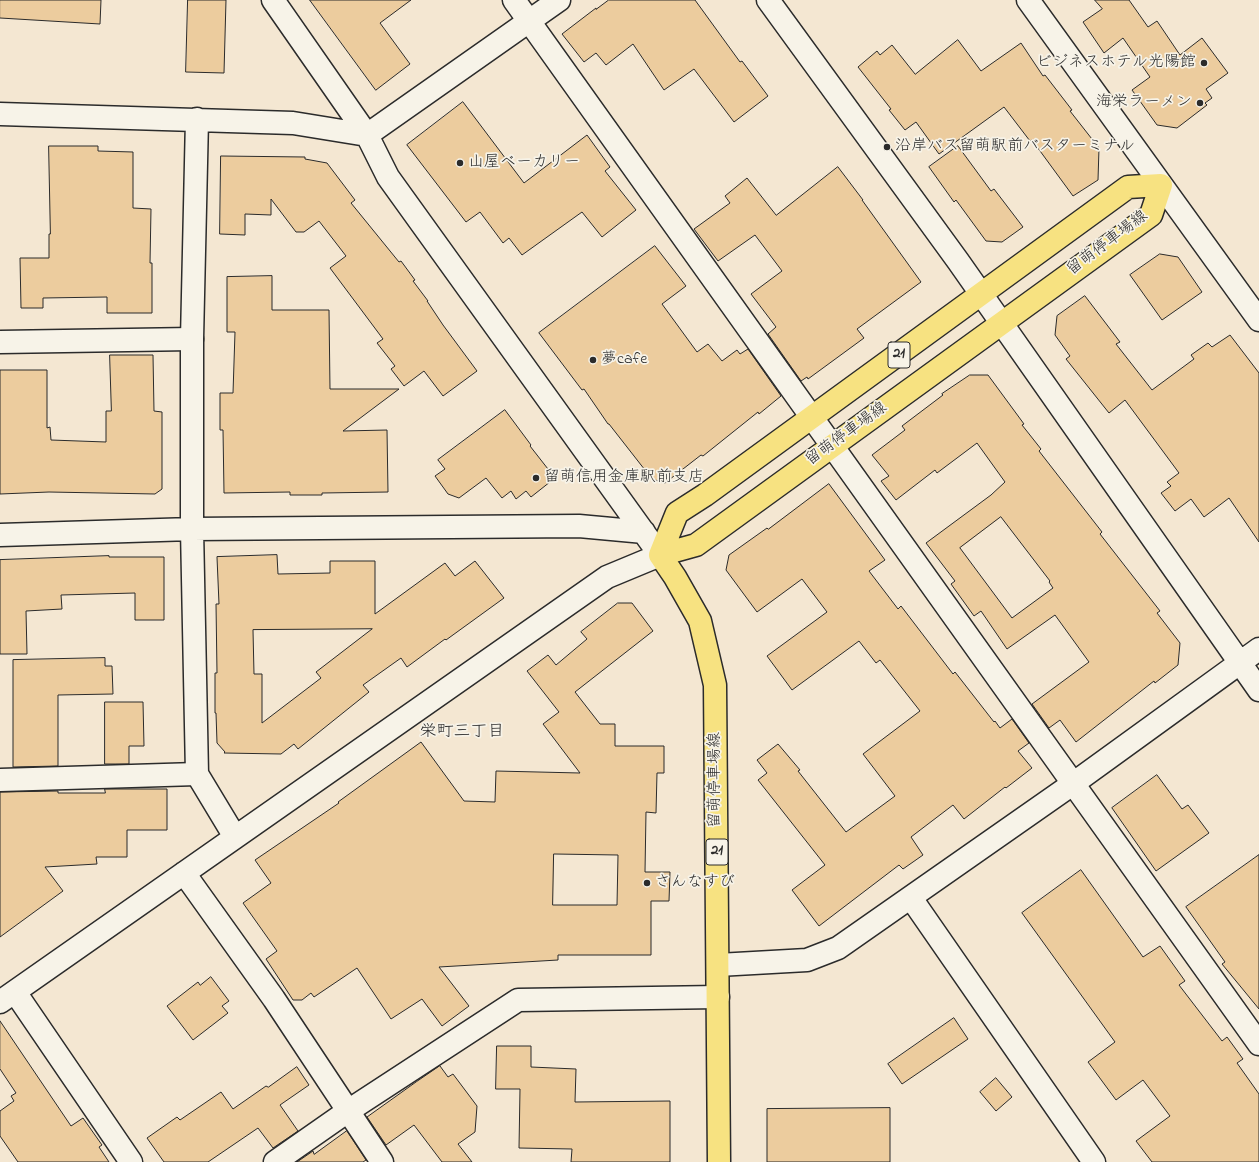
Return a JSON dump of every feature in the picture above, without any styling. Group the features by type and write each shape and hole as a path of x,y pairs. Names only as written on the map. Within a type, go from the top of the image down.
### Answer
{"main road":[{"name":"留萌停車場線","path":"1161,186 1151,215 696,545 660,555 677,513 705,495 982,295 1128,187 1161,186"},
{"name":"留萌停車場線","path":"660,555 675,576 700,621 715,685 719,1162"}],"street":[{"path":"131,1162 7,997 607,577 660,555 388,177 367,135 274,0"},
{"path":"514,0 1259,1044"},
{"path":"0,114 293,123 367,135 559,0"},
{"path":"768,0 1002,323 1259,690"},
{"path":"1028,0 1259,320"},
{"path":"197,119 192,339 192,529 197,774 235,837"},
{"path":"0,342 192,339"},
{"path":"0,535 192,529 579,526 644,532"},
{"path":"718,966 807,960 838,948 1074,783 1259,649"},
{"path":"0,780 197,774"},
{"path":"184,873 274,999 382,1162"},
{"path":"910,898 1094,1162"},
{"path":"274,1162 348,1111 518,1000 718,997"}],"building":[{"path":"0,0 101,0 100,24 0,18"},
{"path":"188,0 226,0 224,73 186,72"},
{"path":"310,0 411,0 380,23 410,64 376,90"},
{"path":"609,0 695,0 740,62 742,61 768,96 734,122 694,69 664,90 633,44 606,65 596,53 584,62 562,34"},
{"path":"1095,0 1129,0 1148,27 1157,21 1180,55 1202,38 1228,73 1206,89 1212,98 1205,103 1207,105 1177,128 1157,125 1132,90 1150,77 1123,38 1104,53 1083,22 1102,9"},
{"path":"958,40 981,71 1021,43 1043,76 1045,75 1072,110 1070,111 1099,148 1098,180 1073,196 1032,140 1030,141 1004,107 939,154 916,122 905,130 889,110 891,109 858,67 877,51 880,55 892,45 915,74"},
{"path":"463,102 524,183 587,135 610,167 605,171 636,210 602,237 582,212 522,255 509,238 503,243 480,212 466,222 407,145"},
{"path":"49,146 98,146 98,151 133,152 133,208 151,209 150,263 152,263 152,313 107,313 107,297 43,298 43,308 21,308 20,258 49,258"},
{"path":"958,146 991,191 994,189 1023,227 1002,242 986,241 956,200 954,202 929,167"},
{"path":"221,156 305,157 305,159 327,163 355,200 351,203 399,262 401,261 415,280 413,281 443,325 477,371 443,396 424,371 404,386 391,369 395,366 377,343 383,339 330,268 346,256 319,221 304,232 296,232 271,199 271,215 245,214 245,235 220,234"},
{"path":"838,167 921,282 857,329 864,338 808,379 807,377 801,381 768,334 776,327 751,294 782,271 755,235 718,261 694,229 730,203 725,196 747,178 776,215"},
{"path":"655,246 686,286 662,304 697,352 708,344 722,361 737,350 740,354 748,349 781,396 665,483 652,479 608,424 584,389 582,390 539,333"},
{"path":"1160,254 1178,257 1202,292 1162,320 1130,275"},
{"path":"272,276 272,310 329,310 330,389 399,389 343,431 387,430 388,492 322,493 322,495 290,495 290,492 224,493 223,430 220,430 220,393 233,393 235,332 227,332 227,277"},
{"path":"1085,296 1120,342 1116,344 1152,390 1194,359 1191,355 1208,343 1212,347 1230,335 1259,373 1259,542 1229,498 1204,517 1191,499 1175,511 1161,493 1171,486 1167,482 1179,473 1125,400 1109,413 1066,359 1070,356 1055,335 1057,316"},
{"path":"110,355 153,355 154,411 162,412 162,489 155,494 49,492 0,494 0,370 47,370 47,428 50,427 51,440 106,442 106,411 111,411"},
{"path":"970,375 988,375 1024,424 1022,425 1041,449 1039,451 1102,532 1100,534 1160,611 1157,613 1180,643 1178,665 1155,683 1154,681 1076,742 1060,720 1049,728 1032,704 1089,662 1055,615 1007,649 981,611 974,616 951,584 955,581 926,543 991,495 1005,482 977,443 937,473 935,470 896,500 881,481 889,476 872,455 905,430 902,426 943,395 942,394","holes":["1001,517 1050,581 1049,582 1053,588 1012,618 960,548"]},
{"path":"505,410 555,478 531,497 526,491 516,499 511,491 502,498 486,478 459,498 448,494 435,476 445,469 438,460"},
{"path":"829,484 885,560 869,571 898,609 901,606 953,674 955,672 994,722 995,721 1000,728 1012,719 1029,743 1018,751 1032,768 964,819 953,805 911,837 923,855 903,869 899,865 819,926 792,890 825,865 758,780 767,773 757,760 778,744 800,770 798,771 846,832 895,796 863,754 920,711 880,660 876,663 859,641 792,690 767,656 827,612 802,579 757,612 726,570 729,555 767,528 768,529"},
{"path":"277,555 278,574 330,573 330,561 375,561 375,614 445,563 455,576 475,561 504,598 407,667 401,658 363,685 369,692 298,749 294,744 281,754 224,753 225,752 217,743 215,713 215,673 217,673 216,604 219,604 217,557","holes":["372,629 316,672 321,678 262,723 262,674 254,674 253,630"]},
{"path":"109,556 164,557 164,620 135,620 135,593 61,595 62,609 26,611 27,654 0,654 0,560"},
{"path":"618,603 632,603 653,631 575,692 600,724 615,724 615,746 664,746 664,773 657,773 656,813 646,812 645,872 670,872 669,901 651,901 651,955 558,955 558,960 439,967 469,1006 442,1026 422,999 391,1019 357,968 314,997 311,993 302,1000 293,1000 266,959 277,951 243,903 271,883 255,860 339,803 338,802 421,742 464,801 495,802 496,771 580,773 543,724 559,712 527,671 548,655 556,665 587,639 581,632","holes":["554,854 618,855 617,905 553,905"]},
{"path":"105,658 105,666 112,666 113,694 58,695 58,766 13,767 13,660"},
{"path":"105,702 143,702 144,746 129,746 129,764 105,764"},
{"path":"1157,775 1182,809 1188,805 1209,833 1156,871 1112,808"},
{"path":"105,789 167,789 167,830 127,830 127,857 96,857 97,864 45,867 63,891 0,937 0,792 58,791 58,793 105,793"},
{"path":"1259,855 1259,1009 1222,964 1225,962 1186,907"},
{"path":"1081,870 1143,957 1160,946 1185,981 1179,985 1222,1041 1227,1037 1243,1059 1237,1063 1259,1094 1259,1162 1152,1162 1136,1141 1170,1116 1143,1080 1116,1100 1088,1062 1115,1042 1022,913"},
{"path":"211,977 229,1001 222,1006 228,1013 193,1040 167,1006 198,982 200,985"},
{"path":"954,1018 968,1039 902,1084 888,1064"},
{"path":"0,1021 71,1126 83,1118 102,1145 99,1147 109,1162 18,1162 0,1136 0,1111 14,1101 11,1096 16,1093 0,1069"},
{"path":"497,1046 531,1046 531,1067 576,1069 575,1102 670,1101 670,1162 571,1162 572,1149 519,1148 520,1089 496,1089"},
{"path":"440,1066 448,1077 453,1074 477,1106 475,1132 458,1144 472,1162 442,1162 414,1125 386,1145 367,1117"},
{"path":"297,1067 309,1085 280,1105 298,1131 273,1148 258,1128 208,1162 164,1162 147,1138 177,1117 180,1120 221,1092 233,1109"},
{"path":"996,1078 1012,1097 996,1111 980,1092"},
{"path":"890,1108 890,1162 767,1162 767,1109"},
{"path":"347,1131 366,1160 363,1162 297,1162 313,1151 314,1154"}],"place":[{"name":"ビジネスホテル光陽館","path":"1204,63"},
{"name":"海栄ラーメン","path":"1200,103"},
{"name":"沿岸バス留萌駅前バスターミナル","path":"887,147"},
{"name":"山屋ベーカリー","path":"460,163"},
{"name":"夢cafe","path":"593,360"},
{"name":"留萌信用金庫駅前支店","path":"536,478"},
{"name":"さんなすび","path":"647,883"}],"district":[{"name":"栄町三丁目","path":"462,733"}]}
